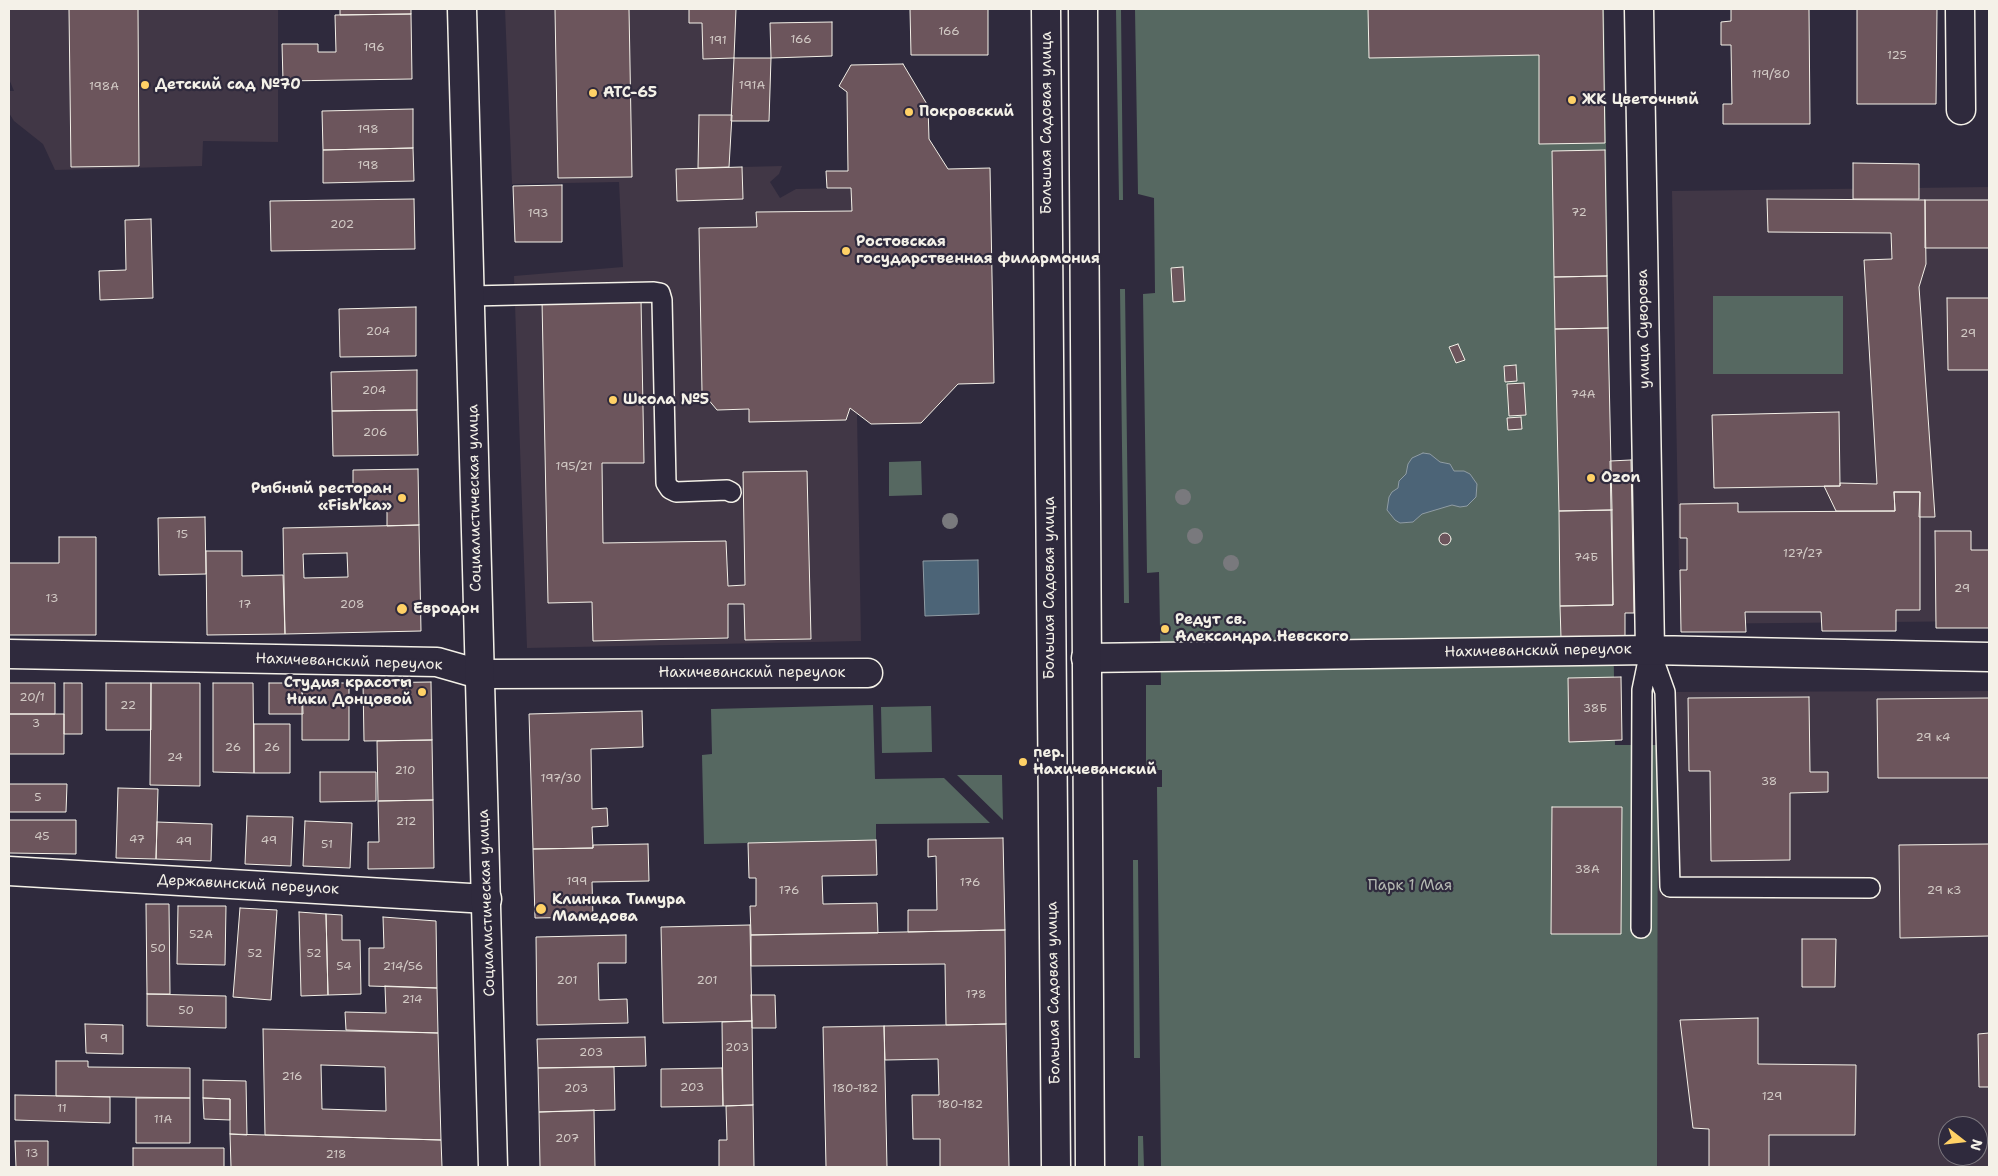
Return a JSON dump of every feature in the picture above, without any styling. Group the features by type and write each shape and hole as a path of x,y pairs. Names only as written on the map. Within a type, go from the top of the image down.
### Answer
{"street":[{"name":"Социалистическая улица","path":"462,9 493,1167"},
{"name":"Большая Садовая улица","path":"1046,9 1056,1167"},
{"path":"1083,9 1090,1167"},
{"name":"улица Суворова","path":"1639,9 1650,650"},
{"path":"1960,9 1960,110"},
{"name":"Нахичеванский переулок","path":"1086,658 1650,650 1989,657"},
{"name":"Нахичеванский переулок","path":"9,654 437,662 480,674 868,673"},
{"name":"Державинский переулок","path":"9,871 487,899"}],"lane":[{"path":"470,296 660,293 662,300 666,483 670,489 676,492 727,490 731,492"},
{"path":"1650,650 1665,692 1670,887 1870,888"},
{"path":"1641,928 1642,690 1650,650"}],"shaded area":[{"name":"Детский сад №70","path":"9,9 278,9 278,142 203,141 202,166 55,170 43,144 14,121 9,113 9,91 14,91 9,79"},
{"name":"Школа №5","path":"505,9 736,9 729,167 676,169 677,200 743,199 742,167 782,166 779,174 770,182 780,198 796,189 851,188 852,211 757,212 757,227 699,229 702,392 717,410 749,409 846,420 850,408 857,414 861,641 527,648 514,276 623,267 619,182 512,184"},
{"path":"1989,187 1989,621 1680,624 1672,191"},
{"path":"1989,691 1989,1167 1657,1167 1658,692"}],"green space":[{"path":"1116,9 1121,9 1123,200 1119,200"},
{"name":"Парк 1 Мая","path":"1135,9 1604,9 1615,745 1658,745 1657,1167 1161,1167 1157,787 1162,787 1162,770 1146,770 1146,685 1161,685 1159,572 1147,573 1143,294 1155,293 1154,198 1138,194"},
{"path":"1120,289 1125,289 1129,603 1124,603"},
{"path":"1713,296 1843,296 1843,374 1713,374"},
{"path":"921,461 922,495 889,496 889,462"},
{"path":"873,705 875,779 944,778 990,823 876,824 876,840 704,844 702,755 712,754 711,709"},
{"path":"931,706 932,752 882,753 881,707"},
{"path":"957,775 1002,775 1003,820"},
{"path":"1133,860 1138,860 1140,1058 1134,1058"},
{"path":"1138,1136 1143,1136 1144,1167 1138,1167"}],"water":[{"path":"1423,453 1430,454 1440,462 1450,464 1454,471 1464,471 1470,474 1477,484 1476,497 1467,506 1452,505 1422,514 1413,522 1400,523 1387,510 1389,497 1398,488 1399,481 1406,474 1408,464 1412,458"},
{"path":"978,560 979,614 925,616 923,561"}],"building":[{"path":"69,9 138,9 139,166 71,167"},
{"path":"340,9 411,9 411,14 340,15"},
{"name":"АТС-65","path":"555,9 629,9 632,177 558,178"},
{"path":"689,9 736,9 734,58 703,59 702,23 689,23"},
{"path":"910,9 988,9 988,55 911,55"},
{"name":"ЖК Цветочный","path":"1368,9 1603,9 1605,143 1539,144 1539,55 1369,58"},
{"path":"1731,9 1809,9 1810,124 1723,124 1723,104 1732,104 1731,45 1721,45 1721,22 1731,21"},
{"path":"1857,9 1937,9 1936,104 1857,104"},
{"path":"411,14 412,79 283,81 282,44 318,44 318,52 336,52 335,15"},
{"path":"832,22 832,56 771,58 770,23"},
{"path":"734,58 771,58 769,121 731,121"},
{"name":"Ростовская государственная филармония","path":"903,64 928,106 929,139 948,169 990,168 994,383 958,384 921,423 871,424 850,408 846,420 749,422 749,409 717,410 702,392 699,228 757,227 756,212 852,211 851,188 827,188 826,171 848,171 847,92 839,86 851,65"},
{"path":"413,109 413,148 323,150 322,111"},
{"path":"699,115 732,115 729,167 698,168"},
{"path":"413,148 414,181 323,183 323,150"},
{"path":"1605,150 1607,276 1554,277 1552,151"},
{"path":"1853,163 1919,164 1919,199 1853,199"},
{"path":"742,167 743,199 677,201 676,169"},
{"path":"562,185 562,242 515,242 513,186"},
{"path":"414,199 415,249 271,251 270,201"},
{"path":"1767,199 1925,200 1926,264 1919,287 1935,517 1919,517 1920,492 1894,492 1895,511 1836,511 1824,486 1840,486 1840,483 1877,484 1864,260 1892,259 1891,233 1768,232"},
{"path":"1925,200 1989,200 1989,248 1925,248"},
{"path":"151,219 153,298 100,300 99,271 126,270 125,220"},
{"path":"1183,267 1185,301 1173,302 1171,268"},
{"path":"1607,276 1608,328 1555,329 1554,277"},
{"path":"1947,298 1989,298 1989,370 1948,370"},
{"path":"641,299 644,463 602,463 603,543 726,541 728,586 745,585 743,472 807,471 811,639 745,640 744,604 728,604 728,638 593,641 592,602 548,603 542,301"},
{"path":"416,307 416,356 340,357 339,309"},
{"path":"1608,328 1612,510 1559,511 1555,329"},
{"path":"1458,344 1465,360 1456,363 1449,347"},
{"path":"1516,365 1517,381 1505,382 1504,366"},
{"path":"417,370 417,410 332,411 331,372"},
{"path":"1524,383 1526,415 1509,416 1507,384"},
{"path":"417,410 418,455 333,456 332,411"},
{"path":"1839,412 1840,486 1714,488 1712,415"},
{"path":"1521,417 1522,429 1508,430 1507,418"},
{"path":"1631,460 1634,613 1625,613 1625,637 1561,638 1560,606 1613,605 1610,461"},
{"path":"418,469 419,525 387,526 387,505 364,505 364,492 353,492 353,470"},
{"path":"1894,492 1920,492 1920,610 1896,610 1896,631 1822,631 1821,612 1745,612 1746,632 1681,632 1680,570 1687,570 1687,538 1680,538 1680,504 1738,503 1738,512 1895,511"},
{"path":"1612,510 1613,605 1560,606 1559,511"},
{"path":"205,517 206,574 159,575 158,518"},
{"path":"419,525 421,631 285,634 283,528","holes":["347,553 348,577 304,578 303,554"]},
{"path":"1935,531 1971,531 1971,550 1989,550 1989,628 1936,628"},
{"path":"1447,533 1450,534 1450,544 1443,545 1440,544 1439,537 1440,534"},
{"path":"59,537 96,537 96,635 9,635 9,563 59,563"},
{"path":"206,551 242,551 242,576 283,575 285,634 207,635"},
{"path":"1621,677 1622,740 1569,742 1568,678"},
{"path":"431,682 432,740 364,741 363,683"},
{"path":"9,683 55,683 55,714 9,714"},
{"path":"64,683 82,683 82,734 64,734"},
{"path":"106,683 151,683 151,730 106,730"},
{"path":"151,683 200,683 200,786 150,785"},
{"path":"213,683 253,683 254,773 213,772"},
{"path":"269,683 302,683 303,714 269,714"},
{"path":"302,683 349,683 349,740 302,740"},
{"path":"1809,697 1810,772 1828,772 1828,792 1790,793 1790,860 1711,861 1710,771 1689,771 1688,698"},
{"path":"1989,698 1989,778 1878,778 1877,699"},
{"path":"642,711 643,747 591,749 592,809 607,808 608,826 592,827 593,848 533,849 529,714"},
{"path":"9,714 64,714 64,754 9,754"},
{"path":"254,724 290,724 290,773 254,773"},
{"path":"432,740 433,800 378,801 377,741"},
{"path":"320,772 376,772 376,801 320,802"},
{"path":"9,784 67,784 66,812 9,812"},
{"path":"118,788 158,789 156,859 116,858"},
{"path":"433,800 434,868 368,869 368,842 379,842 378,801"},
{"path":"1552,807 1622,807 1621,934 1551,934"},
{"path":"247,816 293,817 291,866 245,864"},
{"path":"9,820 76,820 76,854 9,853"},
{"path":"305,821 352,823 350,868 303,866"},
{"path":"157,822 212,824 211,861 156,859"},
{"path":"1003,838 1005,930 908,932 908,910 937,910 936,856 928,857 928,839"},
{"path":"876,840 877,875 822,876 823,904 877,903 878,933 751,935 750,906 756,906 756,878 749,878 748,843"},
{"path":"648,844 649,881 592,882 593,917 535,918 533,849 593,848 593,845"},
{"path":"1989,844 1989,936 1900,938 1899,845"},
{"path":"146,904 169,904 170,994 147,994"},
{"path":"178,906 226,906 225,965 177,964"},
{"path":"240,908 277,910 271,1000 233,997"},
{"path":"299,912 326,914 328,995 301,996"},
{"path":"326,914 342,915 342,940 360,940 361,994 328,995"},
{"path":"383,917 436,921 437,988 369,986 369,948 384,948"},
{"path":"750,925 752,1021 663,1023 661,927"},
{"path":"1005,930 1006,1024 946,1025 945,964 751,966 751,935"},
{"path":"626,935 626,963 598,963 599,1000 627,999 628,1023 537,1025 536,937"},
{"path":"1802,939 1836,939 1835,987 1802,987"},
{"path":"385,986 437,988 438,1033 346,1030 345,1012 386,1013"},
{"path":"147,994 226,996 226,1028 147,1026"},
{"path":"751,995 775,995 776,1028 752,1028"},
{"path":"1758,1018 1758,1064 1856,1065 1855,1135 1769,1135 1769,1167 1709,1167 1709,1129 1693,1128 1680,1020"},
{"path":"752,1021 753,1105 723,1106 722,1022"},
{"path":"85,1024 123,1025 123,1054 86,1053"},
{"path":"1006,1024 1009,1167 940,1167 940,1139 913,1139 912,1095 939,1095 938,1059 885,1060 884,1026"},
{"path":"884,1026 887,1167 826,1167 823,1027"},
{"path":"263,1029 438,1033 441,1140 265,1135","holes":["321,1065 385,1067 386,1111 322,1109"]},
{"path":"1989,1033 1989,1087 1979,1087 1978,1034"},
{"path":"645,1037 646,1066 538,1068 537,1039"},
{"path":"56,1061 88,1061 88,1067 190,1068 190,1098 56,1096"},
{"path":"614,1067 615,1110 539,1112 538,1068"},
{"path":"722,1068 723,1106 661,1107 661,1069"},
{"path":"203,1080 246,1081 247,1135 230,1134 230,1099 203,1098"},
{"path":"15,1095 110,1097 110,1123 15,1120"},
{"path":"136,1098 190,1098 190,1143 136,1143"},
{"path":"203,1098 230,1099 230,1120 204,1119"},
{"path":"753,1105 754,1167 719,1167 719,1140 727,1140 726,1106"},
{"path":"594,1110 595,1167 540,1167 539,1112"},
{"path":"230,1134 441,1140 442,1167 231,1167"},
{"path":"15,1141 48,1141 48,1167 16,1167"},
{"path":"133,1148 224,1148 224,1167 133,1167"}],"place":[{"name":"Детский сад №70","path":"145,85"},
{"name":"АТС-65","path":"593,93"},
{"name":"ЖК Цветочный","path":"1572,100"},
{"name":"Покровский","path":"909,112"},
{"name":"Ростовская государственная филармония","path":"846,251"},
{"name":"Школа №5","path":"613,400"},
{"name":"Ozon","path":"1591,478"},
{"name":"Рыбный ресторан «Fish’ka»","path":"402,498"},
{"name":"Евродон","path":"402,609"},
{"name":"Редут св. Александра Невского","path":"1165,629"},
{"name":"Студия красоты Ники Донцовой","path":"422,692"},
{"name":"пер. Нахичеванский","path":"1023,762"},
{"name":"Клиника Тимура Мамедова","path":"541,909"}]}
